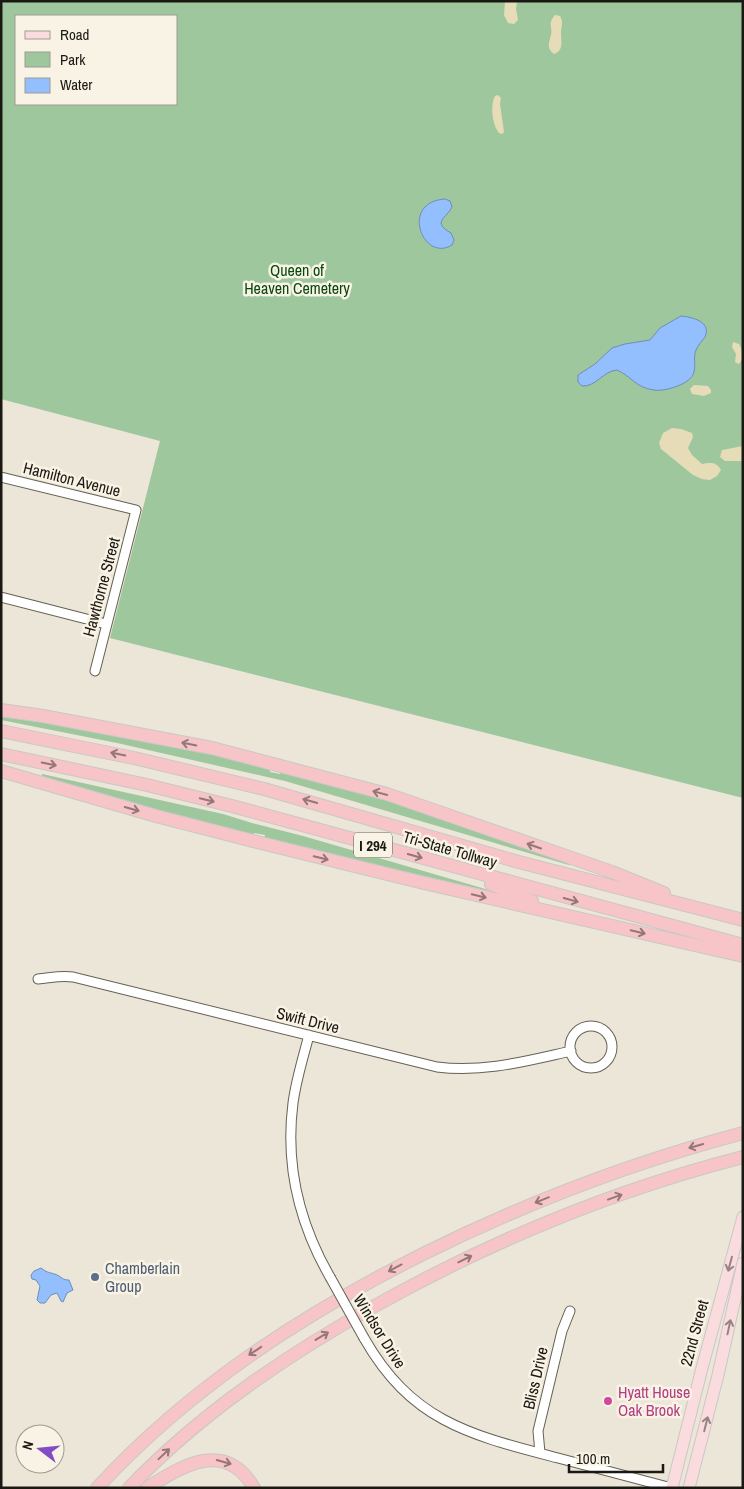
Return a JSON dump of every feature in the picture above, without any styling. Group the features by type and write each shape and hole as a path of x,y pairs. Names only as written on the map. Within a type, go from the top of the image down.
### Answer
{"highway":[{"path":"1,710 43,716 212,748 387,794 612,872 728,916"},
{"name":"Tri-State Tollway","path":"1,731 134,758 264,789 515,861 743,920"},
{"name":"Tri-State Tollway","path":"1,754 147,785 232,806 743,945"},
{"path":"1,771 183,824 424,883 743,956"},
{"path":"462,869 509,892 586,920"},
{"path":"97,1488 144,1440 216,1379 265,1345 367,1283 461,1235 547,1198 649,1160 743,1133"},
{"path":"129,1488 175,1443 254,1380 313,1341 402,1291 480,1252 562,1217 661,1181 743,1157"},
{"path":"147,1488 182,1468 198,1461 211,1459 224,1460 235,1466 248,1476 254,1488"}],"main road":[{"name":"22nd Street","path":"672,1488 743,1217"},
{"name":"22nd Street","path":"689,1488 718,1375 743,1262"}],"street":[{"name":"Hamilton Avenue","path":"1,477 136,510"},
{"name":"Hawthorne Street","path":"95,671 136,510"},
{"path":"1,597 106,624"},
{"name":"Swift Drive","path":"38,979 60,976 73,977 450,1069 476,1069 499,1066 571,1051"},
{"path":"586,1026 598,1027 604,1030 612,1042 610,1056 606,1062 598,1067 582,1065 577,1062 571,1051 572,1038 580,1029 586,1026"},
{"name":"Windsor Drive","path":"309,1035 294,1102 291,1135 292,1167 298,1200 303,1219 319,1258 364,1338 391,1378 409,1396 437,1417 472,1434 672,1488"},
{"name":"Bliss Drive","path":"540,1453 538,1431 562,1331 570,1311"}],"green space":[{"name":"Queen of Heaven Cemetery","path":"1,1 743,1 743,798 110,638 160,441 1,399"},
{"path":"1,717 78,727 169,744 270,768 270,772 280,774 282,769 343,789 362,792 410,806 570,864 285,781 117,743 1,720"},
{"path":"42,774 223,814 506,895 264,839 265,835 254,833 253,838 183,816 121,801 42,776"}],"sand":[{"path":"505,1 517,1 518,20 514,24 508,23 504,15"},
{"path":"555,15 560,16 562,23 561,48 554,54 550,50 549,45 551,23"},
{"path":"498,95 501,98 500,104 504,132 502,134 499,133 495,125 492,114 493,100"},
{"path":"733,342 739,344 741,349 742,357 739,364 735,362 736,354 732,347"},
{"path":"694,385 708,386 711,393 704,396 692,394 690,389"},
{"path":"672,428 692,433 693,437 688,448 692,455 702,464 710,463 717,465 721,470 717,476 710,480 693,475 661,449 659,443 663,433"},
{"path":"743,446 743,461 725,461 720,457 722,450"}],"water":[{"path":"445,199 450,201 452,207 441,223 451,233 454,240 452,245 441,248 432,246 425,239 420,230 419,220 423,210 431,203"},
{"path":"681,316 690,317 706,327 705,337 696,350 694,372 688,380 664,390 648,389 617,370 608,373 587,386 582,386 578,382 578,375 595,364 612,348 650,340 660,328"},
{"path":"41,1268 69,1280 73,1290 67,1293 63,1302 57,1293 51,1295 45,1303 40,1303 37,1300 40,1286 36,1280 32,1279 31,1275 34,1271"}],"place":[{"name":"Chamberlain Group","path":"95,1277"},
{"name":"Hyatt House Oak Brook","path":"608,1401"}]}
